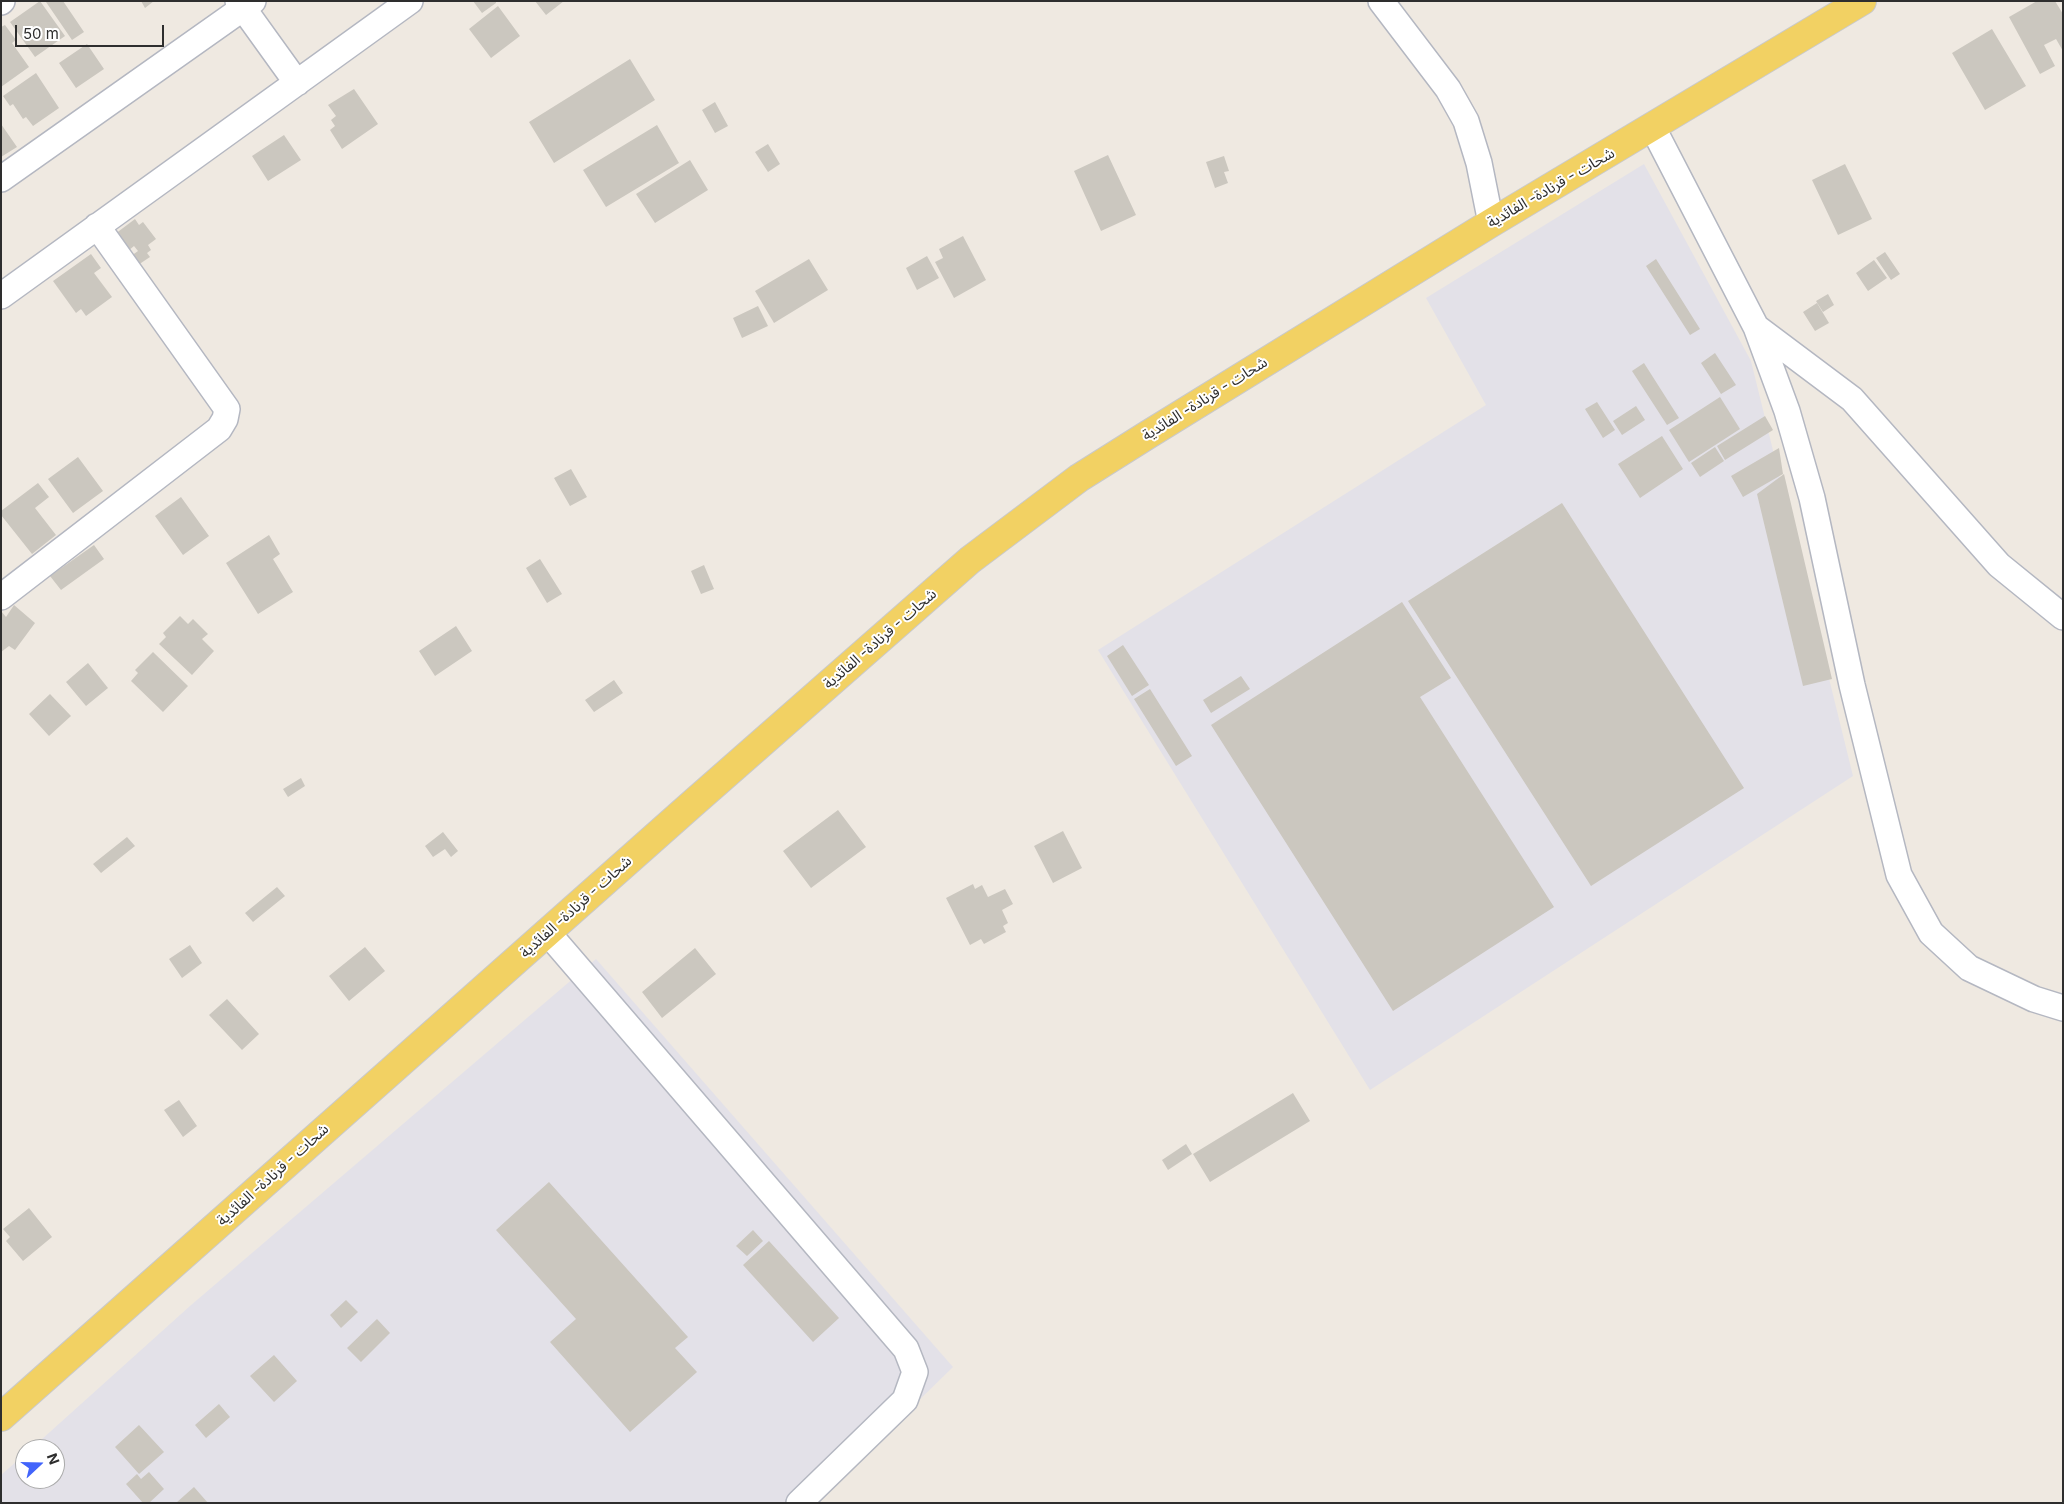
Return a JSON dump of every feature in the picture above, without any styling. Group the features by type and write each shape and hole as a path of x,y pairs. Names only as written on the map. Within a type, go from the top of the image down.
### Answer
{"main road":[{"name":"شحات - قرنادة- الفائدية","path":"1,1417 547,932 978,554 1087,473 1491,223 1654,128 1862,1"}],"street":[{"path":"1,296 410,1"},
{"path":"1380,1 1448,89 1466,121 1479,163 1491,223"},
{"path":"1,180 245,3 297,83"},
{"path":"1654,128 1756,327 1787,410 1812,498 1852,685 1899,874 1930,933 1969,968 2034,999 2063,1008"},
{"path":"1,598 219,430 225,419 227,409 97,226"},
{"path":"1756,327 1852,398 1999,565 2063,617"},
{"path":"547,932 906,1349 915,1372 905,1400 799,1503"}],"shaded area":[{"path":"1644,164 1751,361 1853,776 1370,1090 1098,650 1486,405 1426,298"},
{"path":"596,959 953,1367 814,1503 1,1503 1,1475 15,1463 15,1489 65,1489 65,1439 42,1439 190,1306"}],"building":[{"path":"40,1 65,36 35,57 10,22"},
{"path":"63,1 84,32 72,40 46,2"},
{"path":"141,1 154,1 145,8"},
{"path":"473,1 496,1 496,3 482,13"},
{"path":"535,1 564,1 546,15"},
{"path":"2037,1 2055,1 2063,14 2063,51 2056,39 2044,45 2055,66 2040,74 2009,17"},
{"path":"498,6 520,36 491,58 469,29"},
{"path":"5,25 16,40 12,43 29,67 1,87 1,27"},
{"path":"1992,29 2026,86 1985,110 1952,53"},
{"path":"87,44 104,69 76,88 59,63"},
{"path":"630,59 655,100 554,163 529,122"},
{"path":"36,73 59,108 33,126 26,117 23,119 13,104 10,106 3,96"},
{"path":"354,89 378,124 342,149 330,130 335,126 331,120 336,116 328,105"},
{"path":"715,102 728,126 715,133 702,110"},
{"path":"1,124 17,147 1,157"},
{"path":"657,125 679,163 606,207 583,170"},
{"path":"284,135 301,160 268,181 252,156"},
{"path":"768,144 780,164 768,172 755,152"},
{"path":"1108,155 1136,215 1101,231 1074,171"},
{"path":"1224,156 1229,171 1224,172 1228,183 1215,188 1206,162"},
{"path":"690,160 708,190 655,223 636,194"},
{"path":"1845,164 1872,219 1838,235 1812,180"},
{"path":"135,219 139,225 143,222 156,239 148,245 151,250 147,253 150,257 138,265 131,256 138,251 134,246 128,251 115,234"},
{"path":"963,236 986,280 954,298 935,262 943,258 939,249"},
{"path":"1885,252 1900,274 1891,280 1876,258"},
{"path":"91,254 101,268 94,273 112,297 86,316 81,309 76,313 53,281"},
{"path":"927,256 939,278 917,290 906,268"},
{"path":"809,259 828,290 774,323 755,291"},
{"path":"1656,259 1700,329 1690,335 1646,266"},
{"path":"1874,260 1887,278 1868,291 1856,273"},
{"path":"1828,294 1834,305 1823,312 1816,301"},
{"path":"1817,303 1829,323 1815,331 1803,312"},
{"path":"758,306 768,326 742,338 733,318"},
{"path":"1715,353 1736,385 1721,394 1701,363"},
{"path":"1644,363 1679,418 1667,425 1632,371"},
{"path":"1720,397 1740,429 1689,462 1669,430"},
{"path":"1597,402 1615,430 1603,438 1585,409"},
{"path":"1636,406 1645,420 1622,435 1613,421"},
{"path":"1765,416 1773,430 1725,460 1717,446"},
{"path":"1662,436 1683,469 1640,498 1618,464"},
{"path":"1715,447 1724,461 1700,477 1691,463"},
{"path":"1779,448 1783,474 1743,497 1731,476"},
{"path":"78,457 103,491 73,513 48,479"},
{"path":"571,469 587,497 570,506 554,478"},
{"path":"1784,474 1832,679 1803,686 1757,494"},
{"path":"38,483 49,497 35,508 56,535 32,554 1,515 1,511"},
{"path":"181,497 209,536 183,555 155,516"},
{"path":"1562,503 1744,788 1591,886 1408,601"},
{"path":"269,535 280,554 273,559 293,592 258,614 226,563"},
{"path":"94,545 104,559 61,590 50,576"},
{"path":"540,559 562,594 547,603 526,568"},
{"path":"704,565 714,589 701,594 691,571"},
{"path":"1402,602 1451,678 1420,697 1554,907 1393,1011 1211,725"},
{"path":"14,605 35,623 15,650 9,646 1,652 1,611 6,617"},
{"path":"180,616 188,624 193,619 208,634 202,639 214,651 192,675 159,644 166,637 163,633"},
{"path":"456,626 472,651 435,676 419,651"},
{"path":"1123,645 1149,685 1132,696 1107,656"},
{"path":"153,652 188,686 163,712 131,681 138,673 135,670"},
{"path":"88,663 108,688 86,706 66,682"},
{"path":"1241,676 1250,689 1211,713 1203,700"},
{"path":"614,680 623,693 594,712 585,700"},
{"path":"1150,689 1192,756 1176,766 1134,699"},
{"path":"50,694 71,716 49,736 29,714"},
{"path":"301,778 305,786 288,797 283,789"},
{"path":"838,810 866,847 811,888 783,851"},
{"path":"1063,831 1082,868 1053,883 1034,846"},
{"path":"443,832 458,851 451,857 445,849 433,857 425,846"},
{"path":"127,837 135,846 101,873 93,864"},
{"path":"973,884 975,889 982,885 988,897 1005,889 1013,904 1002,910 1008,923 1003,926 1006,932 984,944 981,939 970,945 946,898"},
{"path":"277,887 285,896 253,922 245,913"},
{"path":"190,945 202,963 182,978 169,959"},
{"path":"365,947 385,971 349,1001 329,976"},
{"path":"695,948 716,974 662,1018 642,992"},
{"path":"227,999 259,1034 242,1050 209,1015"},
{"path":"1293,1093 1310,1121 1210,1182 1193,1154"},
{"path":"179,1100 197,1126 183,1137 164,1110"},
{"path":"1186,1144 1192,1154 1168,1170 1162,1160"},
{"path":"549,1182 688,1337 675,1348 697,1372 630,1432 550,1342 576,1319 496,1230"},
{"path":"29,1208 52,1237 23,1261 6,1241 10,1237 3,1229"},
{"path":"753,1230 763,1241 747,1256 736,1246"},
{"path":"769,1241 839,1318 813,1342 743,1265"},
{"path":"346,1300 358,1312 341,1328 330,1315"},
{"path":"377,1319 390,1333 361,1362 347,1348"},
{"path":"274,1355 297,1381 274,1402 250,1376"},
{"path":"219,1404 230,1417 206,1438 195,1425"},
{"path":"139,1425 164,1452 139,1474 115,1447"},
{"path":"149,1472 164,1489 149,1503 143,1503 126,1484 137,1474 141,1479"},
{"path":"194,1487 208,1503 176,1503"}]}
